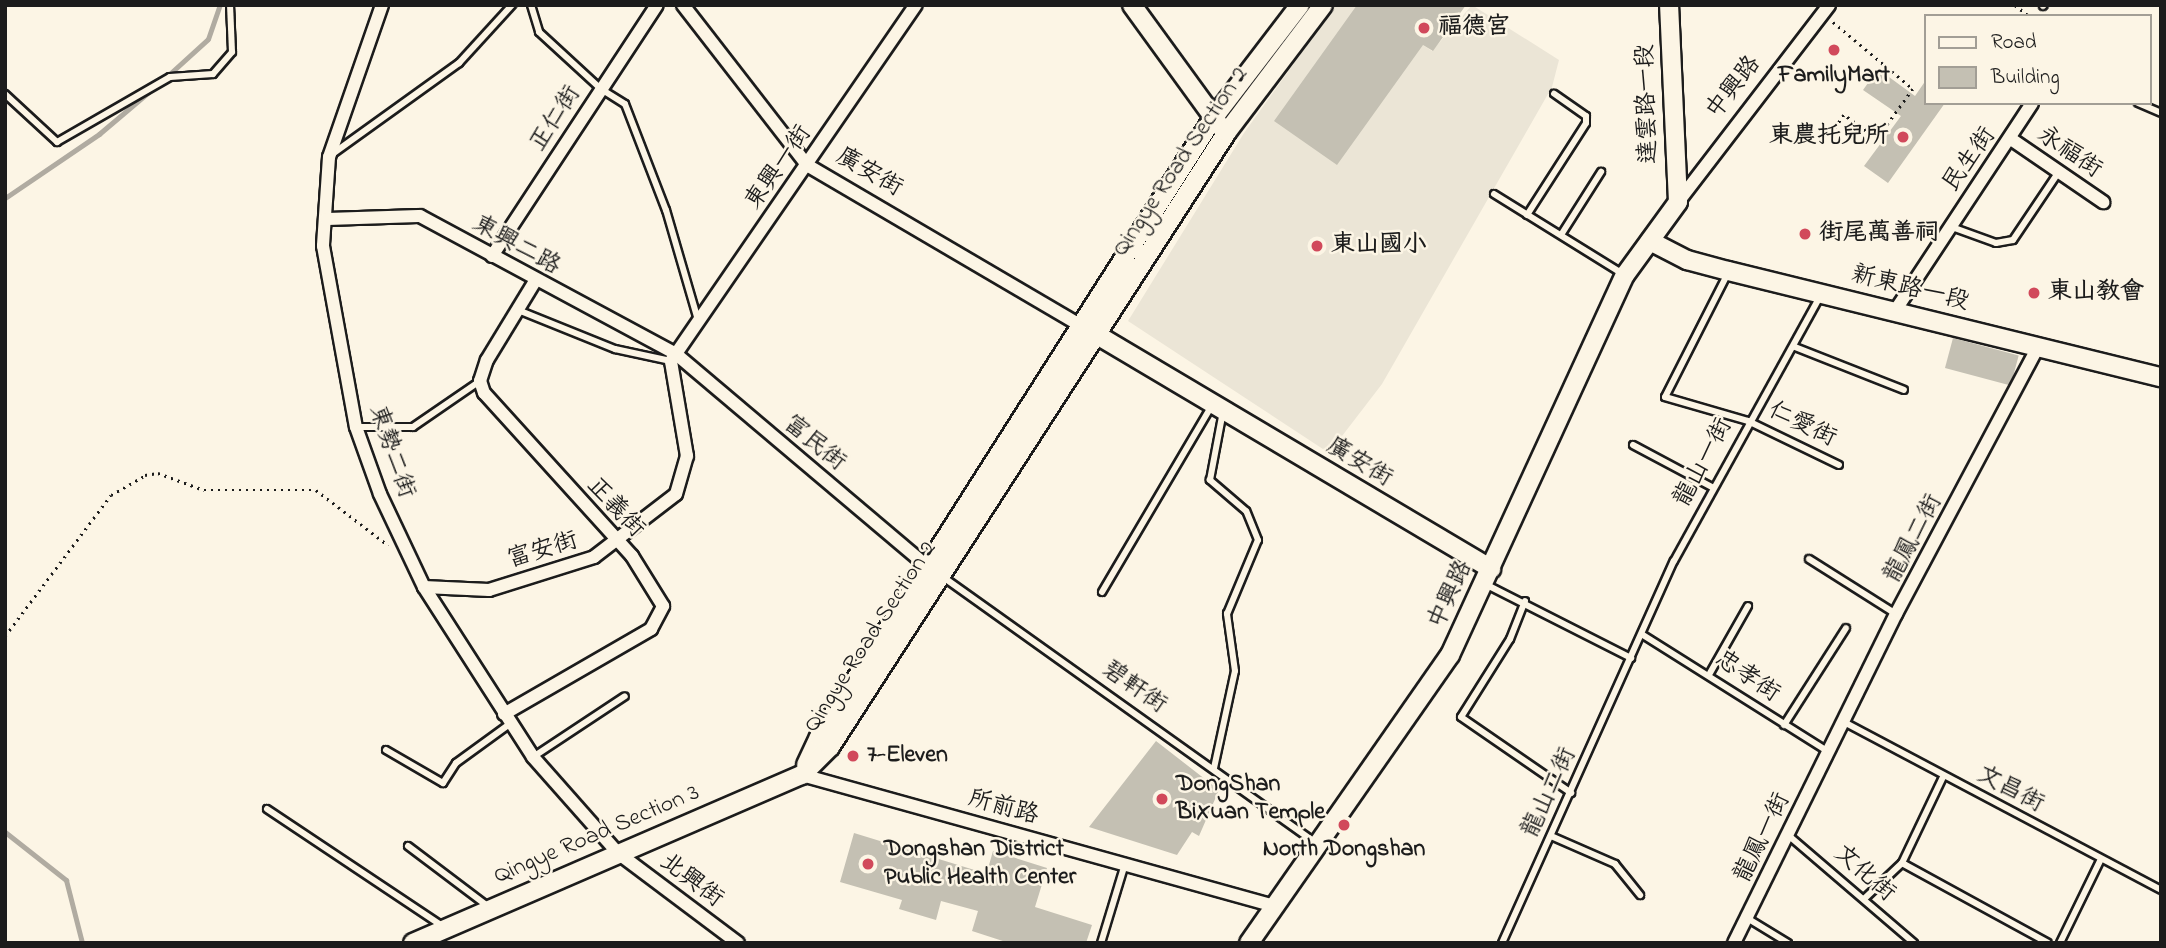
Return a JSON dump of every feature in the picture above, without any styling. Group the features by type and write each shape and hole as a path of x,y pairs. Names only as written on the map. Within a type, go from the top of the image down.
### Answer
{"street":[{"name":"東勢二街","path":"382,5 328,157 323,246 332,318 356,426 424,587 533,757 618,853"},
{"name":"正仁街","path":"492,256 657,5"},
{"name":"廣安街","path":"683,5 807,165 1219,406 1488,577"},
{"name":"東興一街","path":"674,357 916,5"},
{"path":"1132,5 1212,120 1227,132"},
{"name":"Qingye Road Section 2","path":"802,775 830,747 934,571 1087,329 1212,120 1300,5"},
{"name":"Qingye Road Section 2","path":"1087,329 1227,132 1323,5"},
{"name":"達雲路一段","path":"1669,5 1678,202"},
{"name":"中興路","path":"1249,943 1419,704 1488,577 1625,275 1826,9"},
{"name":"民生街","path":"1895,311 1949,226 2011,139 2031,105"},
{"name":"永福街","path":"2011,139 2103,202"},
{"name":"東興二路","path":"326,219 420,216 674,357"},
{"name":"新東路一段","path":"1650,241 1687,260 1728,271 1823,292 2161,377"},
{"path":"480,382 516,309 536,281"},
{"name":"龍鳳二街","path":"1829,752 1896,614 2038,347"},
{"name":"富安街","path":"424,587 489,590 594,557 613,539 667,503 684,478 684,429 674,357"},
{"name":"富民街","path":"674,357 934,571"},
{"name":"正義街","path":"480,382 484,393 613,539 632,556 663,606 661,616 651,629 508,718"},
{"name":"龍鳳一街","path":"1734,943 1829,752"},
{"name":"Qingye Road Section 3","path":"412,943 802,775"},
{"name":"所前路","path":"802,775 1273,906"},
{"name":"北興街","path":"618,853 738,943"}],"lane":[{"path":"5,94 57,142 170,77 213,74 232,52 230,5"},
{"path":"328,157 459,63 512,5"},
{"path":"531,5 539,32 601,89 625,104 666,209 698,320"},
{"path":"1527,215 1586,123 1586,116 1554,94"},
{"path":"2143,105 2161,113"},
{"path":"1561,236 1601,172"},
{"path":"1949,226 1996,243 2013,240 2059,173"},
{"path":"1494,194 1625,275"},
{"name":"仁愛街","path":"1728,271 1665,397 1748,421 1839,465"},
{"name":"龍山一街","path":"1631,658 1713,487 1748,421 1795,346 1823,292"},
{"path":"516,309 615,349 674,357"},
{"path":"1795,346 1904,390"},
{"path":"356,426 413,426 480,382"},
{"path":"1102,592 1219,406"},
{"path":"1214,768 1235,671 1227,614 1258,540 1246,510 1210,480 1219,406"},
{"path":"1633,445 1713,487"},
{"path":"1810,559 1896,614"},
{"name":"碧軒街","path":"934,571 1214,768 1317,844"},
{"path":"1488,577 1525,601 1631,658"},
{"path":"1525,601 1510,639 1461,717 1571,793"},
{"path":"1710,673 1748,606"},
{"path":"1784,725 1846,628"},
{"name":"忠孝街","path":"1643,635 1710,673 1784,725 1829,752"},
{"name":"龍山二街","path":"1502,943 1631,658"},
{"path":"533,757 625,696"},
{"path":"386,750 443,783 456,763 508,718"},
{"name":"文昌街","path":"1842,722 2161,890"},
{"path":"1864,899 1902,863 1943,777"},
{"path":"267,809 446,928"},
{"name":"文化街","path":"1788,834 1914,943"},
{"path":"1551,836 1615,864 1640,895"},
{"path":"408,846 491,908"},
{"path":"2060,943 2101,859"},
{"path":"1101,943 1125,863"},
{"path":"1902,863 2048,943"},
{"path":"1747,918 1788,943"}],"path":[{"path":"1826,9 1913,89 1877,139 1844,115 1834,130"},
{"path":"5,636 111,495 159,473 204,490 316,490 387,545 408,552"}],"shaded area":[{"name":"東山國小","path":"1336,5 1363,5 1432,51 1472,5 1559,60 1552,87 1382,384 1329,453 1128,321 1244,133"}],"building":[{"path":"1357,5 1466,5 1433,51 1423,45 1337,165 1274,121"},
{"name":"東農托兒所","path":"1878,69 1915,96 1924,83 1924,105 1944,105 1888,183 1864,166 1901,116 1863,90"},
{"path":"1953,338 2019,356 2011,386 1945,368"},
{"name":"DongShan BiXuan Temple","path":"1156,741 1219,790 1199,836 1192,832 1177,855 1089,827"},
{"path":"854,833 981,872 987,872 993,851 1047,868 1035,907 1092,925 1086,943 1009,943 972,931 978,911 941,901 936,920 899,909 902,900 840,882"}],"waterway":[{"path":"164,79 208,39 220,5"},
{"path":"5,198 99,134 151,90"},
{"path":"5,832 66,880 82,943"}],"place":[{"name":"福德宮","path":"1424,28"},
{"name":"FamilyMart","path":"1834,50"},
{"name":"東農托兒所","path":"1903,137"},
{"name":"街尾萬善祠","path":"1805,234"},
{"name":"東山國小","path":"1317,246"},
{"name":"東山教會","path":"2034,293"},
{"name":"7-Eleven","path":"853,756"},
{"name":"DongShan BiXuan Temple","path":"1162,799"},
{"name":"North Dongshan","path":"1344,825"},
{"name":"Dongshan District Public Health Center","path":"868,864"}]}
